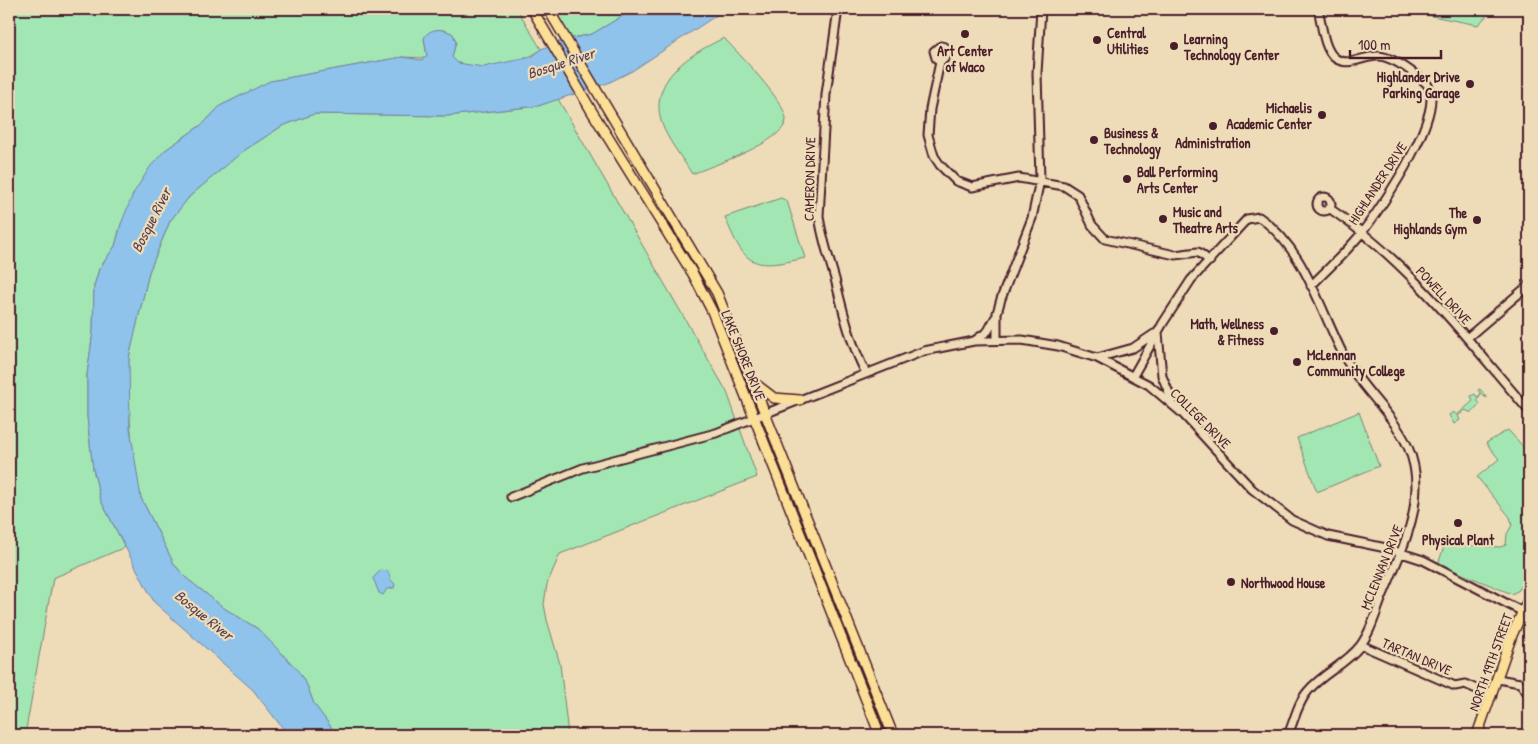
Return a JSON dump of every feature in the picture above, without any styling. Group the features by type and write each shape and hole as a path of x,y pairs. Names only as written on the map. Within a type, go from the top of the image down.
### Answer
{"main road":[{"name":"LAKE SHORE DRIVE","path":"532,9 704,295 731,355 754,418 880,735"},
{"name":"LAKE SHORE DRIVE","path":"550,12 710,279 732,328 764,415 893,735"},
{"path":"752,381 774,398 800,400"},
{"name":"NORTH 19TH STREET","path":"1477,735 1498,678 1526,615 1529,598"}],"street":[{"name":"CAMERON DRIVE","path":"838,9 826,94 819,216 821,234 844,318 866,373"},
{"path":"974,341 988,331 997,313 1004,286 1032,218 1040,182 1037,73 1041,9"},
{"name":"HIGHLANDER DRIVE","path":"1311,286 1363,231 1416,148 1433,99 1431,88 1390,59 1379,56 1341,62 1333,57 1328,50 1318,9"},
{"path":"940,62 930,109 928,135 930,146 940,165 956,181 972,187 1005,179 1064,186 1078,195 1092,225 1105,239 1174,255 1198,252 1210,261 1191,280 1158,331 1133,376"},
{"name":"POWELL DRIVE","path":"1329,208 1363,231 1420,285 1529,411"},
{"name":"MCLENNAN DRIVE","path":"1210,261 1247,219 1255,216 1262,219 1282,238 1301,265 1344,356 1393,420 1409,449 1414,473 1416,496 1411,525 1361,645 1351,657 1307,692 1288,735"},
{"path":"1466,338 1529,285"},
{"path":"997,313 997,339"},
{"path":"1097,358 1133,348 1158,331"},
{"path":"1158,331 1162,376 1166,392 1177,408"},
{"name":"COLLEGE DRIVE","path":"512,497 520,492 583,468 716,433 924,351 974,341 997,339 1049,344 1097,358 1133,376 1177,408 1252,489 1284,515 1328,536 1401,552 1440,568 1526,615"},
{"name":"TARTAN DRIVE","path":"1361,645 1455,686 1465,684 1492,696"},
{"path":"1498,678 1520,683 1529,695"}],"green space":[{"path":"9,9 517,9 541,49 523,59 510,63 481,67 468,66 458,63 452,57 456,42 453,34 441,30 433,31 424,39 427,56 425,58 402,57 271,81 220,106 204,123 164,151 121,224 115,246 99,269 94,286 93,332 87,375 87,417 93,469 101,501 125,547 53,578 25,735 9,735"},
{"path":"555,9 634,9 592,34 564,40"},
{"path":"1396,9 1493,9 1478,25"},
{"path":"724,38 770,90 779,102 786,120 774,137 761,145 692,174 671,142 661,121 659,106 661,92 667,80 676,69 699,51"},
{"path":"558,99 727,392 757,477 560,554 547,584 544,604 560,664 568,735 337,735 314,704 307,685 258,629 224,608 185,577 174,564 141,498 134,469 128,395 129,358 149,272 170,221 190,196 242,152 282,126 314,114 447,116 538,106"},
{"path":"781,198 787,201 805,258 773,264 753,261 745,255 739,246 725,217"},
{"path":"1480,389 1487,398 1482,395 1477,400 1480,404 1472,413 1465,410 1458,416 1460,420 1454,424 1449,415 1453,412 1457,415 1473,401 1471,396 1475,394 1477,397 1481,394 1478,390"},
{"path":"1359,412 1379,466 1317,492 1297,438"},
{"path":"1508,430 1529,453 1529,567 1519,590 1512,594 1438,564 1445,544 1500,547 1506,545 1507,534 1512,525 1510,517 1477,477 1499,459 1486,443"}],"water":[{"name":"Bosque River","path":"634,9 726,9 632,71 608,83 538,106 447,116 314,114 282,126 242,152 190,196 170,221 149,272 129,358 130,428 141,498 174,564 185,577 224,608 258,629 296,668 307,685 314,704 337,735 288,735 253,690 154,602 101,501 93,469 87,417 87,375 93,332 94,286 99,269 115,246 121,224 133,194 150,167 164,151 204,123 220,106 270,81 402,57 422,60 427,56 424,38 433,30 453,34 456,42 452,57 458,63 483,67 532,57 541,49 564,40 592,34"},
{"path":"381,570 388,571 391,580 395,584 394,588 387,589 383,595 379,593 373,578"}],"place":[{"name":"Art Center of Waco","path":"965,34"},
{"name":"Central Utilities","path":"1097,40"},
{"name":"Learning Technology Center","path":"1174,46"},
{"name":"Highlander Drive Parking Garage","path":"1470,84"},
{"name":"Michaelis Academic Center","path":"1322,115"},
{"name":"Administration","path":"1213,126"},
{"name":"Business & Technology","path":"1094,140"},
{"name":"Ball Performing Arts Center","path":"1127,179"},
{"name":"Music and Theatre Arts","path":"1163,219"},
{"name":"The Highlands Gym","path":"1477,220"},
{"name":"Math, Wellness & Fitness","path":"1274,331"},
{"name":"McLennan Community College","path":"1297,362"},
{"name":"Physical Plant","path":"1458,523"},
{"name":"Northwood House","path":"1231,582"}]}
